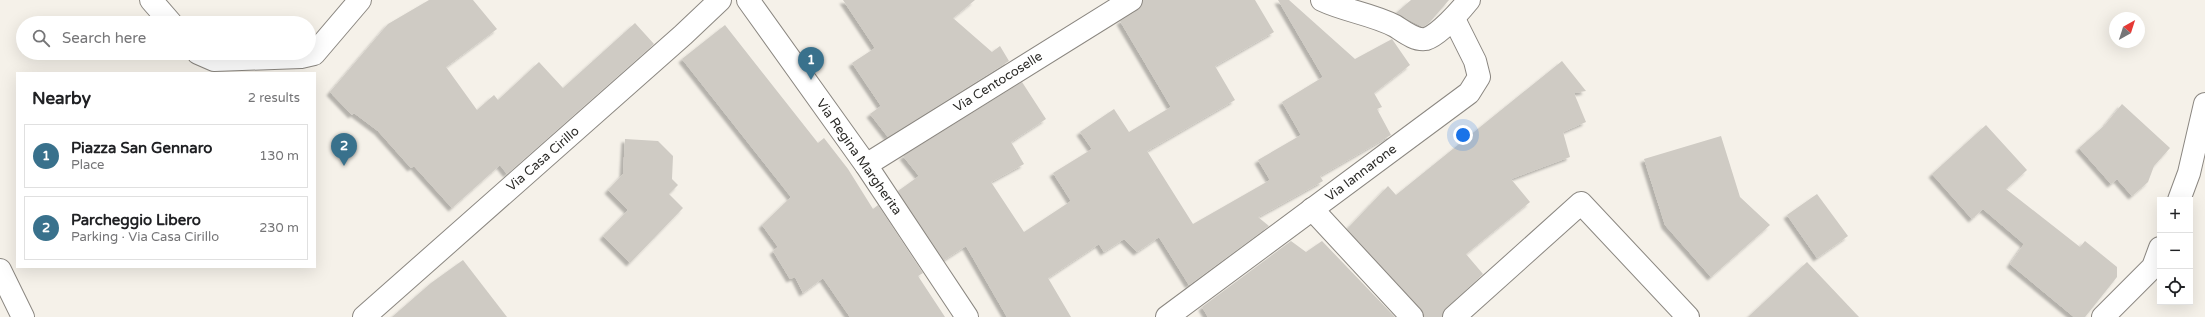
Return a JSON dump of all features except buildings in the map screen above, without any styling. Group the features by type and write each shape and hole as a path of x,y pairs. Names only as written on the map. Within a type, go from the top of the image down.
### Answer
{"street":[{"path":"150,0 165,16"},
{"path":"316,52 360,0"},
{"name":"Via Casa Cirillo","path":"364,317 683,36 720,0"},
{"name":"Via Regina Margherita","path":"748,0 866,165 967,317"},
{"name":"Via Centocoselle","path":"866,165 1131,0"},
{"path":"1322,0 1339,8 1388,22 1417,39 1426,38 1454,19 1469,0"},
{"name":"Via Iannarone","path":"1167,317 1469,93 1478,77 1475,61 1454,19"},
{"path":"2180,197 2189,173 2205,104"},
{"path":"1454,317 1581,203 1688,317"},
{"path":"1312,209 1412,317"},
{"path":"2103,317 2153,267 2157,256"},
{"path":"0,270 23,317"}],"place":[{"name":"Piazza San Gennaro","path":"811,80"},
{"name":"Parcheggio Libero","path":"344,166"}]}
